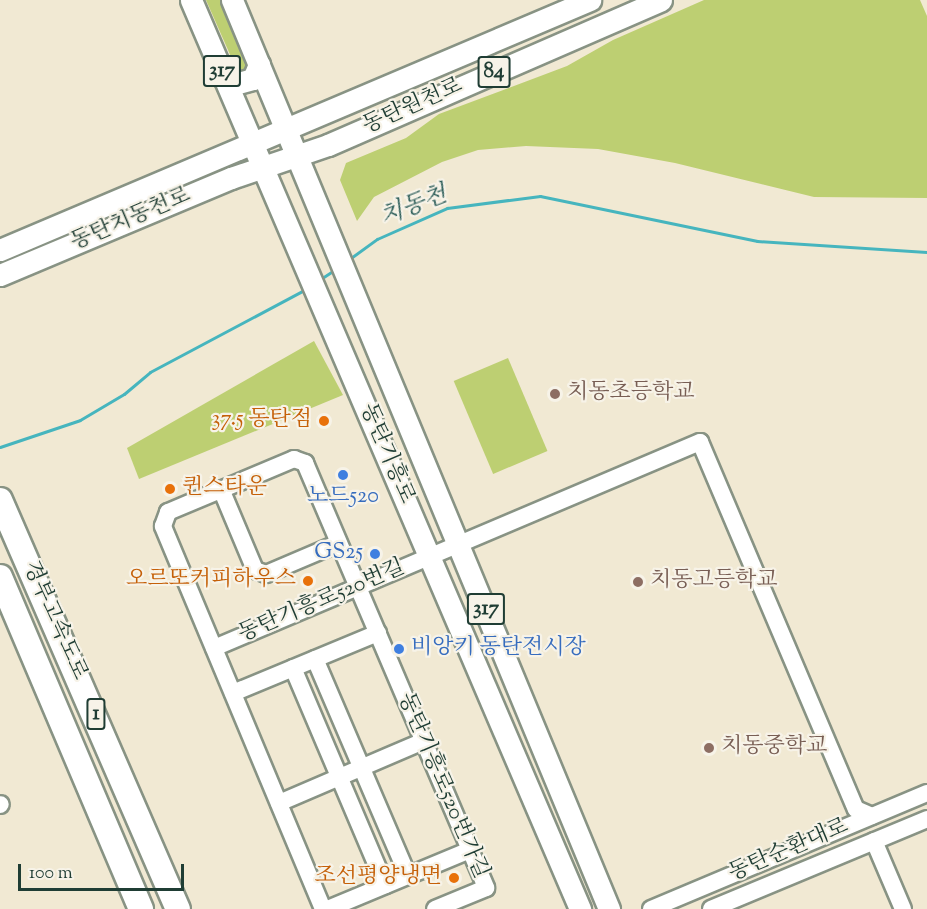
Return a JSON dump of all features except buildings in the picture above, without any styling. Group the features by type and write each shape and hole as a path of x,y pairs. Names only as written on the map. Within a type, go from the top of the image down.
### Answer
{"highway":[{"name":"경부고속도로","path":"5,511 178,909"},
{"name":"경부고속도로","path":"0,577 141,909"}],"main road":[{"name":"동탄기흥로","path":"191,0 580,909"},
{"name":"동탄기흥로","path":"232,0 372,331 609,909"},
{"name":"동탄원천로","path":"253,143 590,0"},
{"name":"동탄원천로","path":"263,167 298,155 661,0"},
{"path":"224,78 234,84 253,79 259,64"},
{"name":"동탄치동천로","path":"0,250 253,143"},
{"name":"동탄치동천로","path":"0,275 263,167"}],"street":[{"name":"동탄기흥로520번길","path":"214,648 700,442 860,816"},
{"name":"동탄기흥로520번가길","path":"214,648 163,526 168,512 294,459 305,463 486,888 435,909"},
{"path":"221,489 255,570 266,574 339,543"},
{"path":"233,693 378,633"},
{"path":"214,648 323,909"},
{"path":"315,659 408,876"},
{"path":"294,668 386,885"},
{"path":"279,803 424,741"},
{"name":"동탄순환대로","path":"651,909 860,816 927,792"},
{"name":"동탄순환대로","path":"711,909 927,819"},
{"path":"873,841 903,909"},
{"path":"328,909 470,850"}],"green space":[{"path":"206,0 226,0 249,69 239,75"},
{"path":"704,0 920,0 927,16 927,198 814,197 675,163 598,149 526,146 478,150 442,162 374,197 357,221 340,180 346,163 406,138 439,114 567,66 613,40"},
{"path":"314,341 343,395 139,479 127,448"},
{"path":"508,358 547,451 493,474 454,381"}],"waterway":[{"name":"치동천","path":"348,260 377,239 447,208 540,196 757,241 927,252"},
{"name":"치동천","path":"319,280 336,269"},
{"name":"치동천","path":"0,447 80,420 124,394 150,372 306,289"}],"place":[{"name":"치동초등학교","path":"555,394"},
{"name":"37.5 동탄점","path":"324,421"},
{"name":"노드520","path":"343,475"},
{"name":"퀸스타운","path":"170,489"},
{"name":"GS25","path":"375,554"},
{"name":"오르또커피하우스","path":"308,581"},
{"name":"치동고등학교","path":"638,582"},
{"name":"비앙키 동탄전시장","path":"399,649"},
{"name":"치동중학교","path":"709,748"},
{"name":"조선평양냉면","path":"454,878"}]}
